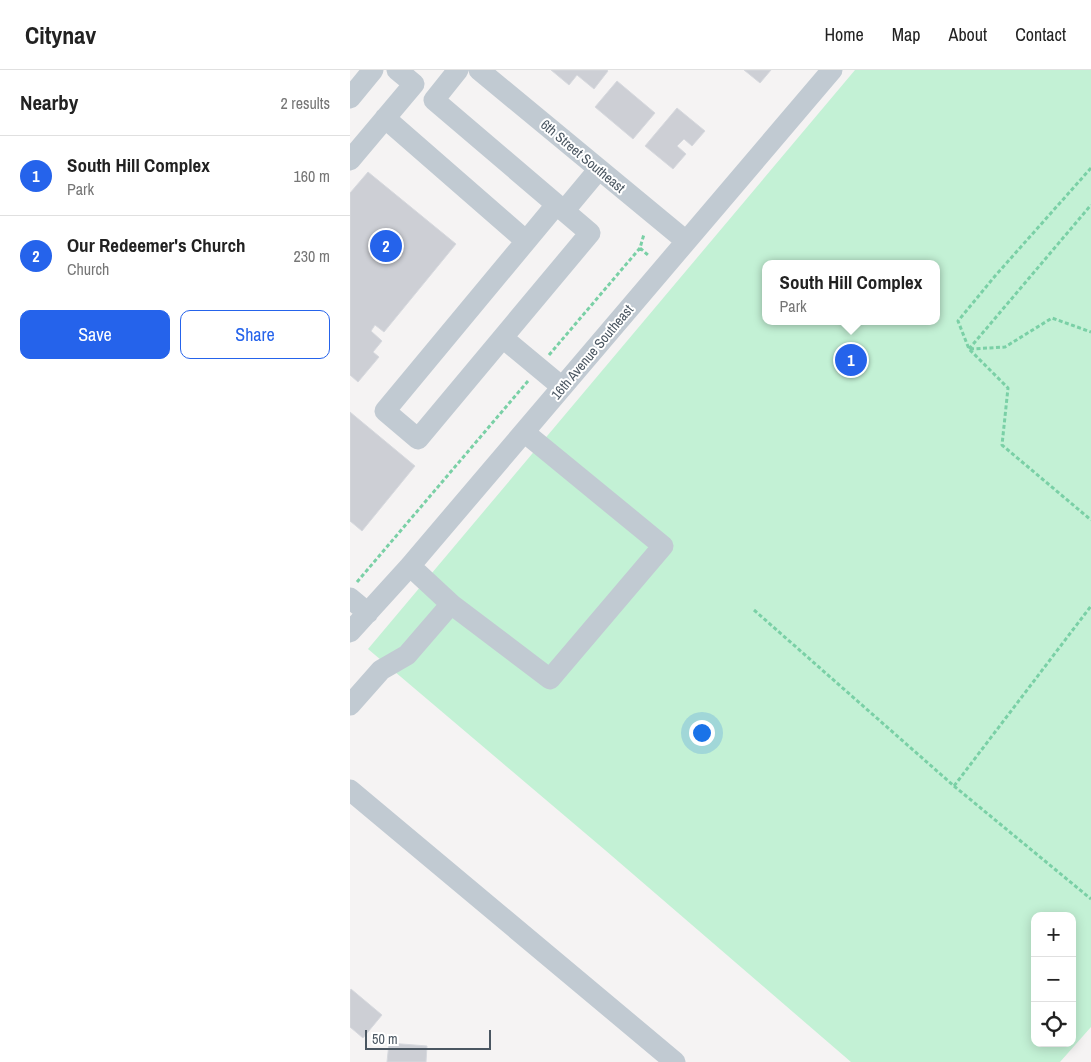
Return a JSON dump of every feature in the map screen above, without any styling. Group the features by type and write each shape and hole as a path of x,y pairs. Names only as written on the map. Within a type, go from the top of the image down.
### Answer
{"street":[{"path":"350,98 373,70"},
{"path":"397,70 434,100 560,208 590,233 418,438 385,411 526,241 560,208 599,170"},
{"path":"434,100 458,70"},
{"name":"6th Street Southeast","path":"479,70 686,241"},
{"name":"16th Avenue Southeast","path":"350,632 410,566 832,70"},
{"path":"350,160 414,84"},
{"path":"385,118 526,241"},
{"path":"503,338 562,387"},
{"path":"410,566 450,604 550,678 663,546 524,432"},
{"path":"353,590 368,613"},
{"path":"350,705 381,670 407,655 450,604"},
{"path":"350,790 675,1062"}],"path":[{"path":"1091,168 958,321 969,349 1008,388 1002,445 1091,520"},
{"path":"969,349 1091,205"},
{"path":"353,590 640,248 644,234"},
{"path":"969,349 1006,347 1052,318 1091,332"},
{"path":"954,786 1091,606"},
{"path":"754,610 954,786 1091,899"}],"green space":[{"path":"855,70 1091,70 1091,1027 1076,1044 1076,912 1031,912 1031,1047 1073,1047 1060,1062 851,1062 368,649"}],"building":[{"path":"551,70 608,71 594,89 577,75 569,85"},
{"path":"744,70 771,70 760,83"},
{"path":"617,81 655,113 633,139 595,107"},
{"path":"677,108 705,131 692,146 684,139 677,146 686,154 673,169 645,146"},
{"path":"368,172 456,244 384,332 375,325 371,331 382,341 373,352 379,357 358,382 350,375 350,193"},
{"path":"350,412 415,466 362,531 350,521"},
{"path":"351,989 382,1015 363,1038 350,1027"},
{"path":"389,1043 427,1046 426,1062 387,1062"}],"place":[{"name":"Our Redeemer's Church","path":"386,246"},
{"name":"South Hill Complex","path":"851,360"}]}
